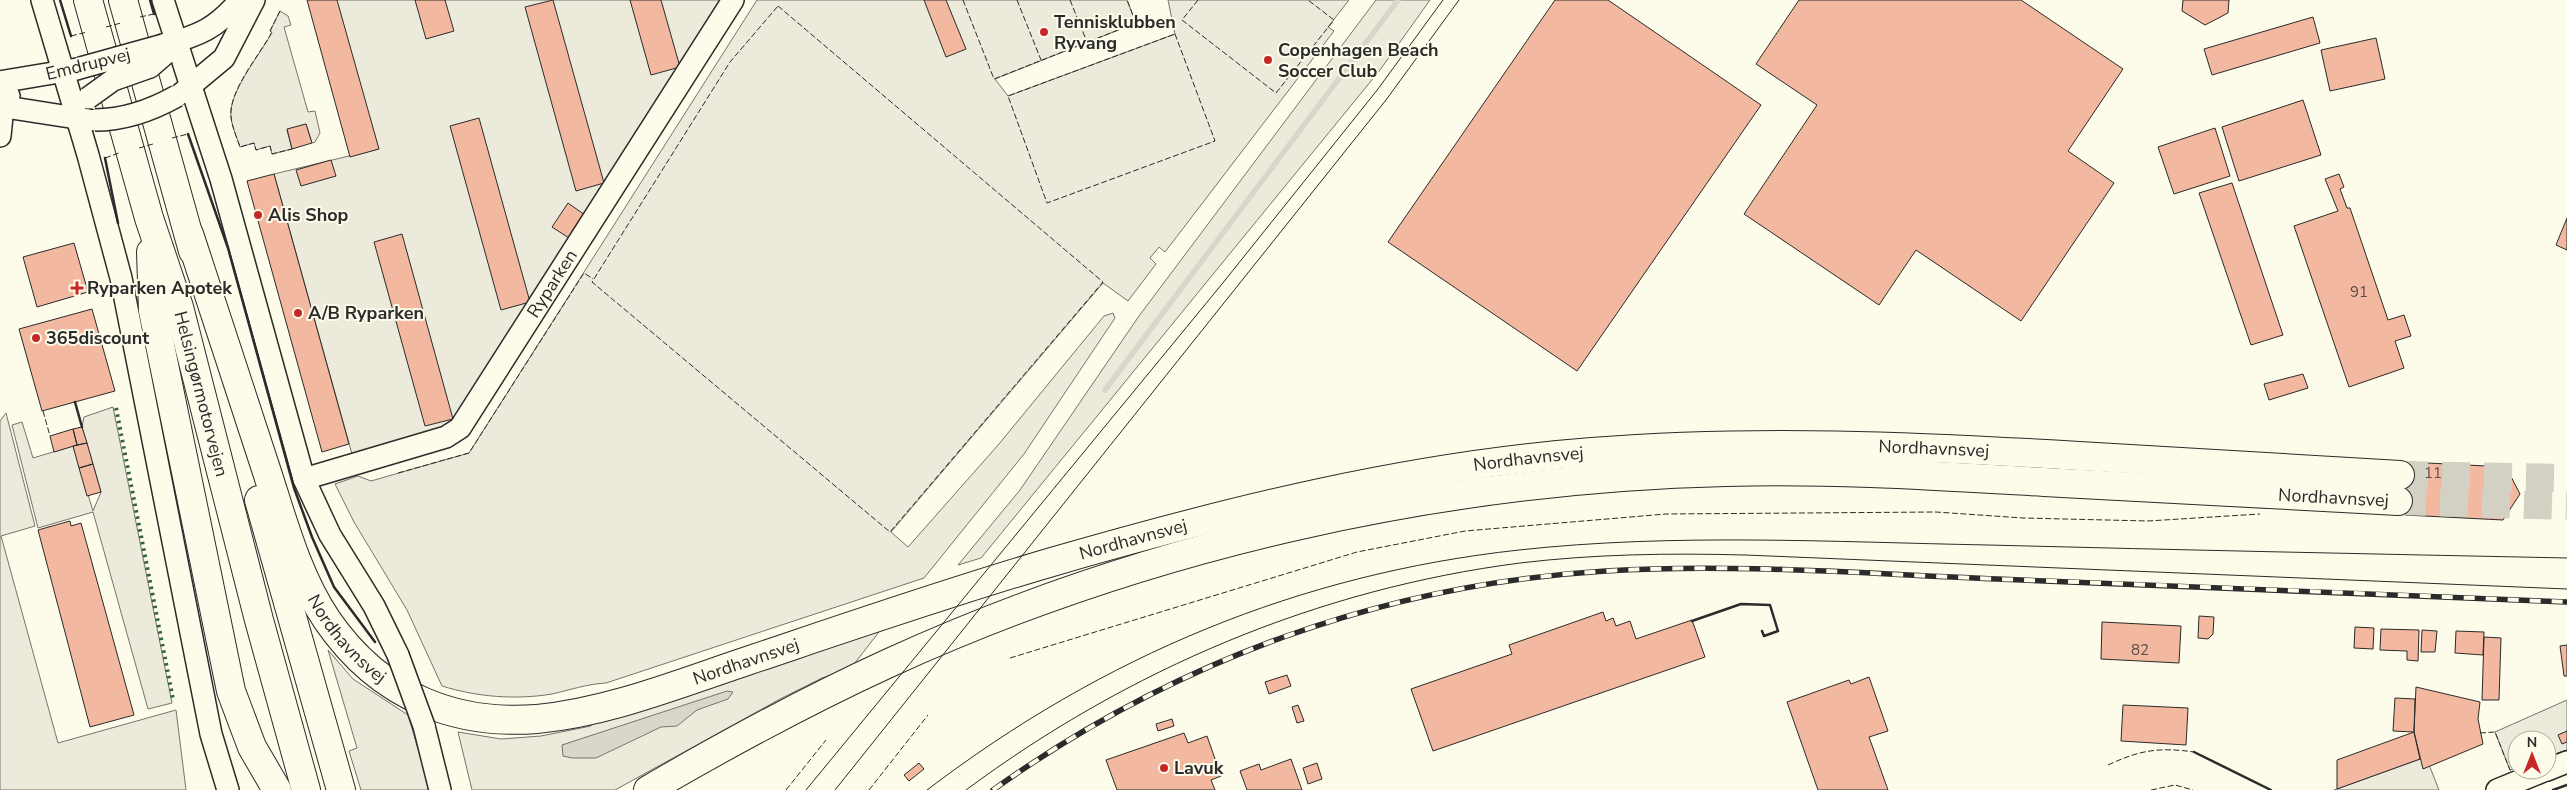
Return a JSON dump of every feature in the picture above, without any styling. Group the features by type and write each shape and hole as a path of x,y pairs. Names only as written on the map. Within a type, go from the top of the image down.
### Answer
{"highway":[{"name":"Helsingørmotorvejen","path":"88,0 149,218 179,307 254,601 306,790"},
{"name":"Helsingørmotorvejen","path":"124,0 189,234 271,547 341,790"},
{"path":"149,218 153,311 227,671 238,710 252,747 277,790"},
{"name":"Nordhavnsvej","path":"189,234 290,541 320,610 351,651 384,679 404,692 436,707 483,718 536,719 602,707 961,589 1140,537 1256,507 1341,489 1506,461 1661,447 1797,444 1991,451 2399,488 1975,478 1796,471 1722,472 1560,483 1413,504 1294,527 1209,548 1124,574 992,620 832,689 729,743 648,790"}],"street":[{"path":"42,0 72,70 86,120 122,285 211,734 228,790"},
{"path":"163,0 168,47 221,179 304,479 330,535 374,606 398,655 424,726 440,790"},
{"path":"86,120 88,98 113,80 150,67 168,47 211,29 227,16 240,0"},
{"path":"2,106 86,120 111,120 152,109 185,91 224,58 254,0"},
{"name":"Ryparken","path":"304,479 446,437 460,428 733,0"},
{"name":"Emdrupvej","path":"9,81 72,70 168,47"},
{"path":"0,136 2,106 9,81"},
{"path":"2497,790 2522,780"}],"shaded area":[{"path":"330,0 724,0 451,426 352,454 274,174 378,149"},
{"path":"757,0 1127,0 1136,23 995,79 1008,96 1175,34 1168,0 1349,0 1328,27 1334,31 1165,252 1159,247 1150,258 1156,264 1128,301 1103,283 891,532 908,547 999,444 1104,316 1113,313 1115,318 1024,454 924,578 606,683 552,694 525,697 483,695 442,686 407,610 354,522 335,484 358,476 371,481 469,453"},
{"path":"1376,0 1430,0 1380,70 981,558 958,565 1020,490 1139,316"},
{"path":"280,11 288,16 291,25 284,27 308,112 315,111 320,133 315,142 312,143 306,124 287,130 292,149 272,154 270,146 256,150 254,143 240,147 233,129 231,107 246,73 272,32 270,31"},
{"path":"113,407 172,703 148,709 93,512 38,528 12,425 22,422 33,458 73,446 93,511 101,492 82,427 84,417"},
{"path":"6,413 35,526 1,536 58,743 176,710 186,790 0,790 0,421"},
{"path":"882,628 851,668 822,678 780,699 615,790 472,790 458,732 501,739 541,736 591,726 592,722"},
{"path":"328,650 353,679 408,715 430,790 361,790 349,751 357,748"},
{"path":"727,691 733,692 728,699 697,710 677,726 661,727 596,758 563,756 562,745"},
{"path":"2567,700 2567,750 2557,754 2557,730 2507,730 2507,762 2495,732"},
{"path":"2426,757 2439,790 2334,790"}],"building":[{"path":"307,0 337,0 379,149 350,157"},
{"path":"415,0 445,0 454,31 426,39"},
{"path":"553,0 604,183 576,191 525,7"},
{"path":"630,0 661,0 680,67 651,75"},
{"path":"924,0 946,0 966,49 946,57"},
{"path":"1555,0 1608,0 1761,105 1577,371 1388,242"},
{"path":"1799,0 2021,0 2123,69 2068,151 2114,183 2021,321 1916,250 1879,305 1744,214 1817,105 1756,64"},
{"path":"2183,0 2229,0 2228,13 2205,25 2182,11"},
{"path":"2313,17 2320,43 2212,75 2204,49"},
{"path":"2376,38 2385,79 2330,91 2321,50"},
{"path":"2303,100 2321,155 2239,181 2222,127"},
{"path":"479,118 530,302 501,310 450,126"},
{"path":"306,124 312,143 292,149 287,129"},
{"path":"2215,128 2230,176 2174,194 2158,147"},
{"path":"331,160 336,176 301,186 296,170"},
{"name":"A/B Ryparken","path":"274,174 349,444 322,452 247,181"},
{"path":"2339,174 2344,187 2340,189 2347,208 2350,208 2388,320 2404,315 2411,336 2395,341 2404,368 2349,387 2294,226 2338,211 2325,179"},
{"path":"2232,183 2283,335 2251,345 2199,193"},
{"path":"568,203 585,215 569,238 552,227"},
{"path":"2567,218 2567,250 2556,245"},
{"name":"A/B Ryparken","path":"402,234 453,419 425,426 374,242"},
{"path":"74,243 88,292 37,307 23,257"},
{"path":"92,309 115,391 42,411 19,329"},
{"path":"2303,374 2308,388 2269,400 2264,384"},
{"path":"82,427 87,443 77,445 73,429"},
{"path":"73,429 77,445 54,452 50,436"},
{"path":"87,443 93,464 79,468 73,446"},
{"path":"2408,462 2506,467 2520,494 2503,520 2405,515 2392,488"},
{"path":"93,464 101,492 87,496 79,468"},
{"path":"70,521 71,526 81,523 134,715 90,727 38,530"},
{"path":"1603,612 1606,621 1613,618 1616,626 1630,621 1636,639 1692,620 1705,657 1433,751 1411,689 1512,654 1509,645"},
{"path":"2199,616 2214,617 2213,634 2208,639 2198,638"},
{"path":"2102,622 2181,626 2179,663 2101,659"},
{"path":"2355,627 2374,628 2373,649 2354,648"},
{"path":"2381,629 2419,630 2418,661 2407,660 2407,651 2380,650"},
{"path":"2422,630 2437,631 2435,652 2421,652"},
{"path":"2456,631 2484,632 2483,655 2455,653"},
{"path":"2484,637 2501,638 2499,700 2482,700"},
{"path":"2567,645 2567,676 2564,676 2560,646"},
{"path":"1287,675 1291,686 1269,694 1265,682"},
{"path":"1869,677 1888,731 1869,737 1888,790 1818,790 1787,702 1849,680 1851,684"},
{"path":"2416,687 2480,702 2478,719 2483,744 2423,769 2414,732"},
{"path":"2395,698 2415,699 2414,732 2393,731"},
{"path":"1298,705 1304,721 1297,723 1292,707"},
{"path":"2123,705 2188,708 2186,745 2121,741"},
{"path":"1172,719 1174,726 1158,731 1156,724"},
{"path":"2567,731 2567,742 2562,744 2558,735"},
{"path":"2414,732 2420,759 2337,789 2337,760"},
{"name":"Lavuk","path":"1184,733 1188,743 1207,736 1221,776 1211,780 1215,790 1117,790 1106,760"},
{"path":"1291,759 1302,790 1247,790 1240,771 1259,764 1261,770"},
{"path":"919,763 924,769 909,781 904,775"},
{"path":"1317,763 1322,779 1308,784 1303,768"}],"waterway":[{"path":"1105,390 1398,0"}],"tunnel":[{"path":"2400,475 2567,478"},
{"path":"2398,501 2567,506"}],"tram line":[{"path":"806,790 1222,284 1378,89 1443,0"},
{"path":"835,790 1386,100 1459,0"},
{"path":"927,790 994,742 1063,699 1134,662 1206,629 1281,601 1358,579 1438,562 1519,550 1636,542 1753,540 2567,558"},
{"path":"966,790 1028,747 1093,707 1160,672 1228,641 1299,614 1371,592 1445,575 1520,563 1632,555 1745,555 2567,589"}],"railway":[{"path":"993,790 1062,744 1134,703 1208,667 1284,637 1362,612 1442,593 1523,579 1606,571 1655,569 1802,570 2567,602"}],"hedge":[{"path":"116,408 173,699"}],"fence":[{"path":"963,0 994,79 1136,23 1127,0"},
{"path":"1017,0 1041,60"},
{"path":"1070,0 1087,42"},
{"path":"1198,0 1182,20 1276,93 1334,20 1308,0"},
{"path":"778,6 1103,282 890,532 592,282 730,62 778,6"},
{"path":"280,11 270,31 272,32 240,84 231,107 231,117 233,129 240,147 254,143 256,150 270,146 272,154 292,149"},
{"path":"140,17 154,14"},
{"path":"106,27 121,23"},
{"path":"71,36 87,32"},
{"path":"1175,34 1215,141 1047,203 1008,96 1175,34"},
{"path":"172,138 188,134"},
{"path":"139,148 153,144"},
{"path":"105,158 119,153"},
{"path":"398,473 469,453 584,273 593,279"},
{"path":"43,411 50,436"},
{"path":"1010,658 1357,552 1465,531 1666,514 1936,512 2023,518 2148,521 2260,514"},
{"path":"869,790 928,715"},
{"path":"2480,733 2495,732 2507,762"},
{"path":"786,790 826,740"},
{"path":"2557,754 2567,750"},
{"path":"2108,765 2130,756 2150,751 2194,752"},
{"path":"2151,790 2175,785 2193,790"}],"wall":[{"path":"60,0 71,36"},
{"path":"150,0 154,14"},
{"path":"188,134 228,248 294,488 312,537 334,587 375,642"},
{"path":"105,158 118,223"},
{"path":"75,402 82,427"},
{"path":"1692,621 1741,604 1770,605 1778,631 1764,636 1762,631"},
{"path":"2194,752 2271,790"},
{"path":"2553,790 2567,785"}],"place":[{"name":"Tennisklubben Ryvang","path":"1044,32"},
{"name":"Copenhagen Beach Soccer Club","path":"1268,60"},
{"name":"Alis Shop","path":"258,215"},
{"name":"Ryparken Apotek","path":"77,288"},
{"name":"A/B Ryparken","path":"298,313"},
{"name":"365discount","path":"36,338"},
{"name":"Lavuk","path":"1164,768"}]}
